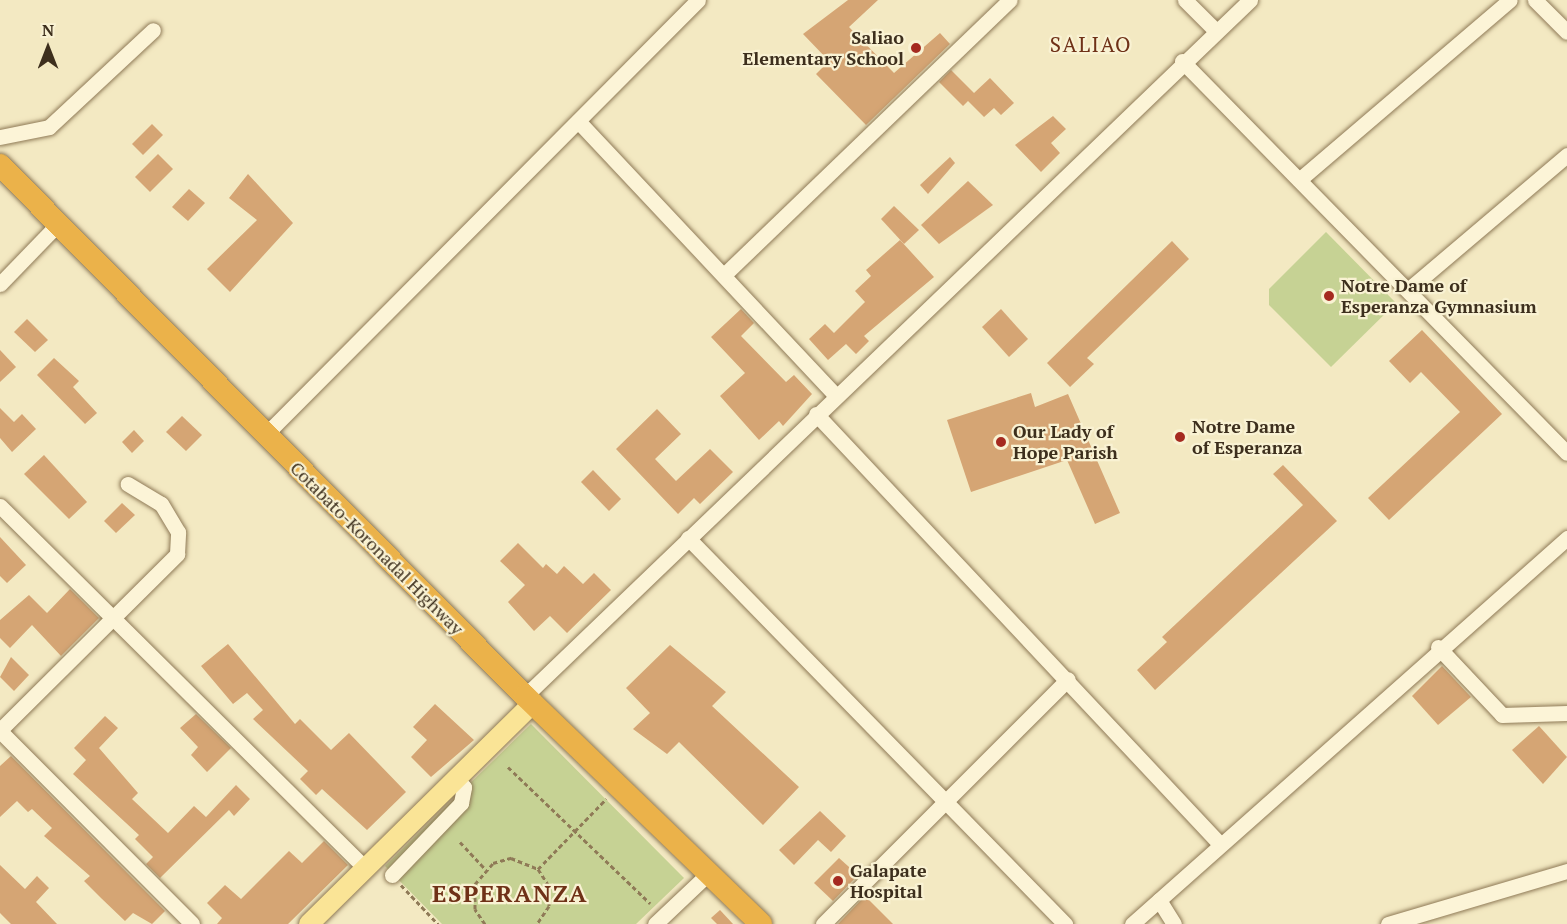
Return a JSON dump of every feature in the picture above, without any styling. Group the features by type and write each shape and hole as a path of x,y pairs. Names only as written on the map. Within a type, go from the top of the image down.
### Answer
{"highway":[{"name":"Cotabato-Koronadal Highway","path":"0,165 264,436 529,700 761,924"}],"main road":[{"path":"309,924 366,869 529,700"}],"street":[{"path":"264,436 698,0"},
{"path":"726,274 1010,0"},
{"path":"1185,0 1216,31"},
{"path":"529,700 688,538 835,395 1182,61 1250,0"},
{"path":"1299,180 1510,0"},
{"path":"1536,0 1567,32"},
{"path":"0,137 49,127 153,30"},
{"path":"1182,61 1409,289 1567,453"},
{"path":"578,121 726,274 835,395"},
{"path":"1409,289 1567,155"},
{"path":"0,284 58,224"},
{"path":"816,414 1068,679 1220,844"},
{"path":"128,484 161,504 180,544 168,566 0,730 192,924"},
{"path":"0,506 112,620 366,869"},
{"path":"688,538 1065,924"},
{"path":"1132,924 1438,647 1567,538"},
{"path":"1438,647 1502,715 1567,712"},
{"path":"822,924 1068,679"},
{"path":"392,875 461,803 464,787 455,778"},
{"path":"1388,924 1567,871"},
{"path":"655,924 709,873"},
{"path":"1159,900 1174,924"}],"path":[{"path":"508,767 650,903"},
{"path":"538,869 619,786"},
{"path":"460,842 485,869"},
{"path":"485,924 473,892 485,869 512,858 538,869 550,896 538,924"},
{"path":"392,875 438,924"}],"green space":[{"name":"Notre Dame of Esperanza Gymnasium","path":"1326,232 1396,303 1331,367 1269,305 1269,289"},
{"path":"531,724 684,878 636,924 442,924 385,866"}],"building":[{"path":"848,0 878,0 849,27 894,73 940,33 950,44 866,125 816,74 829,61 803,34"},
{"path":"951,70 974,93 990,78 1014,103 1001,115 994,108 984,117 968,101 963,106 939,82"},
{"path":"1053,116 1066,129 1051,143 1060,153 1041,172 1015,145"},
{"path":"152,124 163,135 143,155 132,144"},
{"path":"158,154 173,169 150,192 135,177"},
{"path":"950,157 955,163 928,194 920,185"},
{"path":"248,174 293,223 230,292 207,269 257,220 229,198"},
{"path":"968,181 993,205 939,244 921,225"},
{"path":"189,189 205,203 188,221 172,207"},
{"path":"894,206 919,230 904,244 881,219"},
{"path":"900,240 934,277 864,336 869,341 856,354 846,344 828,360 809,339 825,324 834,333 865,302 855,291 871,276 866,270"},
{"path":"1172,241 1189,259 1087,358 1094,364 1070,387 1047,363"},
{"path":"741,309 754,323 741,336 786,382 794,375 812,394 783,426 779,421 759,440 720,396 745,373 711,337"},
{"path":"1001,309 1028,339 1009,357 982,327"},
{"path":"27,319 48,340 35,352 14,332"},
{"path":"1422,330 1502,414 1389,520 1368,498 1460,412 1421,372 1410,383 1389,361"},
{"path":"0,350 16,367 0,382"},
{"path":"54,358 79,381 73,387 97,413 85,424 37,375"},
{"name":"Our Lady of Hope Parish","path":"1031,393 1035,407 1068,394 1120,513 1095,524 1067,460 971,492 947,420"},
{"path":"0,408 14,422 22,414 36,429 12,452 0,438"},
{"path":"657,409 681,434 655,459 676,481 710,449 733,472 700,504 694,498 678,514 616,449"},
{"path":"182,416 202,435 186,451 166,432"},
{"path":"134,430 144,441 132,453 122,442"},
{"path":"44,455 87,502 69,519 24,474"},
{"path":"1283,465 1337,521 1155,690 1137,670 1167,642 1162,637 1303,505 1273,474"},
{"path":"593,470 621,499 609,511 581,482"},
{"path":"122,503 135,515 116,533 104,521"},
{"path":"0,537 26,565 7,583 0,576"},
{"path":"518,543 543,568 546,564 557,574 564,566 583,584 594,573 611,590 567,633 550,616 534,631 508,602 525,585 500,561"},
{"path":"70,589 99,618 61,656 32,625 10,648 0,638 0,620 29,595 47,613"},
{"path":"228,644 295,724 300,719 331,750 349,733 406,792 367,830 322,789 316,795 300,779 308,771 253,719 263,710 247,693 233,704 201,666"},
{"path":"670,645 726,692 712,706 799,787 763,825 679,742 667,754 633,729 650,713 626,688"},
{"path":"11,657 29,675 14,691 0,677"},
{"path":"1442,666 1471,697 1438,725 1412,696"},
{"path":"435,704 474,740 431,777 411,757 427,740 413,727"},
{"path":"196,714 231,748 207,772 191,755 198,747 180,728"},
{"path":"105,716 118,728 99,748 138,793 132,799 168,833 194,806 206,817 236,785 250,799 234,816 229,810 160,878 146,864 153,857 135,839 139,835 73,774 86,760 74,748"},
{"path":"1539,726 1567,757 1543,784 1512,750"},
{"path":"11,756 165,911 152,924 133,913 125,921 84,881 90,876 44,836 52,828 32,809 28,812 17,801 0,817 0,766"},
{"path":"820,811 846,836 831,852 818,840 794,865 779,850"},
{"path":"324,841 348,865 288,924 217,924 222,918 207,903 225,885 241,899 289,851 302,863"},
{"name":"Galapate Hospital","path":"839,858 858,875 833,901 814,883"},
{"path":"0,865 25,889 37,876 49,888 36,902 57,924 11,924 0,913"},
{"path":"865,896 893,924 838,924"},
{"path":"720,910 733,924 717,924 711,918"}],"place":[{"name":"Saliao Elementary School","path":"916,48"},
{"name":"Notre Dame of Esperanza Gymnasium","path":"1329,296"},
{"name":"Notre Dame of Esperanza","path":"1180,437"},
{"name":"Our Lady of Hope Parish","path":"1001,442"},
{"name":"Galapate Hospital","path":"838,881"}],"district":[{"name":"SALIAO","path":"1091,44"},
{"name":"ESPERANZA","path":"510,894"}]}
